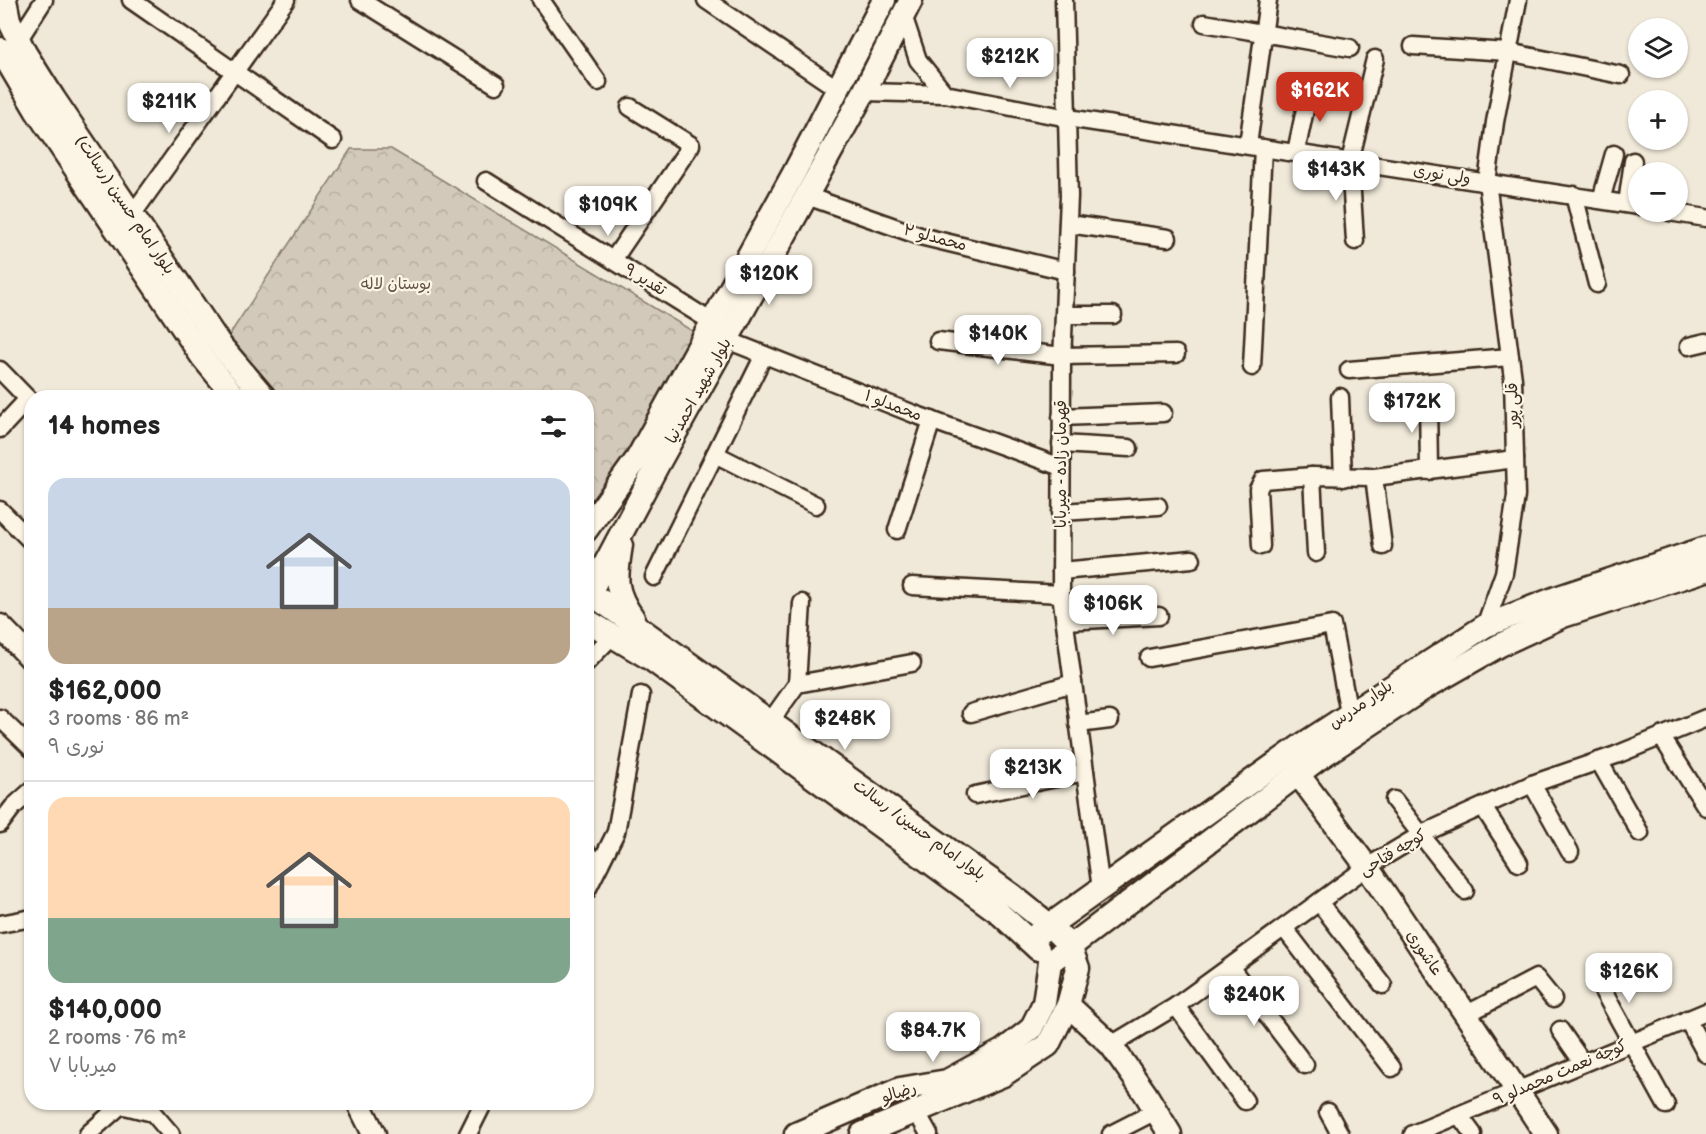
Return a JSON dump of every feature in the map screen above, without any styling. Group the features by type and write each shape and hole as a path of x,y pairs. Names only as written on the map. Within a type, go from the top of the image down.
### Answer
{"main road":[{"name":"بلوار امام حسین (رسالت)","path":"5,0 9,20 9,44 36,110 203,358 230,390"},
{"name":"بلوار شهید احمدنیا","path":"594,518 637,459 884,0"},
{"name":"بلوار شهید احمدنیا","path":"594,583 864,92 907,8"},
{"name":"بلوار امام حسین (رسالت)","path":"9,44 54,99 221,346 258,390"},
{"path":"622,534 617,571 620,598 639,626"},
{"name":"بلوار مدرس","path":"1029,939 1048,924 1354,722 1485,626 1566,594 1706,548"},
{"name":"بلوار مدرس","path":"1050,962 1298,774 1354,722 1423,689 1500,645 1563,616 1706,570"},
{"name":"بلوار امام حسین/ رسالت","path":"594,598 639,626 1048,924 1070,946"},
{"name":"بلوار امام حسین/ رسالت","path":"594,624 651,659 997,910 1050,962"},
{"path":"0,626 24,651"},
{"name":"عاشوری","path":"1298,774 1367,867 1546,1134"},
{"name":"رضالو","path":"862,1134 1003,1075 1048,1045 1068,1005 1078,968 1070,946"},
{"name":"رضالو","path":"796,1134 900,1089 947,1081 1004,1050 1031,1029 1044,1003 1050,962"},
{"path":"1068,1005 1111,1045 1170,1134"},
{"path":"362,1110 374,1134"}],"street":[{"path":"9,44 44,0"},
{"path":"131,0 333,140"},
{"path":"132,215 286,0"},
{"path":"360,0 496,85"},
{"path":"541,0 598,82"},
{"path":"706,0 838,89"},
{"name":"قهرمان زاده - میربابا","path":"1064,0 1068,118 1068,224 1062,356 1061,594 1101,889"},
{"path":"1252,367 1256,147 1269,0"},
{"name":"قلی پور","path":"1485,626 1504,573 1516,496 1510,357 1487,182 1518,0"},
{"path":"907,8 918,60 945,94"},
{"path":"1204,23 1350,48"},
{"path":"1413,46 1508,51 1621,75"},
{"path":"1355,241 1350,161 1375,59"},
{"path":"1296,152 1310,86"},
{"name":"ولی نوری","path":"864,92 945,94 1068,118 1628,204"},
{"path":"613,260 690,145 630,107"},
{"path":"1601,200 1614,154"},
{"name":"۹ تقدیر","path":"486,181 712,322"},
{"path":"1574,195 1596,284"},
{"name":"محمدلو ۲","path":"807,196 920,236 1066,271"},
{"path":"1688,215 1706,218"},
{"path":"1068,224 1168,238"},
{"path":"1064,315 1113,315"},
{"name":"محمدلو ۱","path":"727,340 932,420 1061,467"},
{"path":"938,341 1062,356 1176,354"},
{"path":"654,576 764,355"},
{"path":"1349,370 1510,357"},
{"path":"0,370 24,395"},
{"path":"1340,397 1343,478"},
{"path":"1428,397 1429,471"},
{"path":"0,429 24,407"},
{"path":"1061,417 1163,413"},
{"path":"897,530 932,420"},
{"path":"1061,444 1129,448"},
{"path":"715,454 816,505"},
{"path":"1261,546 1258,489 1263,480 1312,476 1374,477 1515,459"},
{"path":"1312,476 1316,553"},
{"path":"1374,477 1383,546"},
{"path":"1061,512 1158,506"},
{"path":"0,510 24,534"},
{"path":"1061,572 1192,559"},
{"path":"912,586 1061,594"},
{"path":"770,722 797,684 802,603"},
{"path":"1065,621 1159,616"},
{"path":"1149,658 1332,625 1354,722"},
{"path":"594,655 613,635"},
{"path":"797,684 912,663"},
{"path":"971,712 1073,683"},
{"path":"594,876 615,832 641,695"},
{"path":"0,718 24,741"},
{"name":"کوچه فتاحی","path":"1111,1045 1176,1006 1367,867 1422,834 1532,784 1599,761 1706,718"},
{"path":"1078,724 1110,720"},
{"path":"1661,736 1706,807"},
{"path":"1599,761 1640,833"},
{"path":"975,795 1085,772"},
{"path":"1532,784 1570,852"},
{"path":"0,824 24,797"},
{"path":"1394,800 1465,891"},
{"path":"1483,807 1519,863"},
{"path":"594,859 600,864"},
{"path":"1319,902 1383,985"},
{"path":"0,924 24,920"},
{"path":"1284,928 1392,1068"},
{"path":"1231,968 1305,1065"},
{"path":"1465,1015 1536,978 1553,999"},
{"path":"1597,980 1666,1105"},
{"path":"1176,1006 1245,1101"},
{"name":"کوچه نعمت محمدلو ۹","path":"1413,1134 1706,1012"},
{"path":"1687,1019 1706,1054"},
{"path":"1560,1030 1583,1063"},
{"path":"88,1134 114,1110"},
{"path":"142,1110 153,1113 171,1134"},
{"path":"468,1134 480,1110"},
{"path":"916,1111 929,1134"},
{"path":"1111,1134 1156,1111"},
{"path":"1328,1112 1340,1134"},
{"path":"1459,1115 1473,1134"}],"green space":[{"name":"بوستان لاله","path":"351,149 391,149 694,332 613,484 594,502 594,390 273,390 258,376 228,337"}]}
